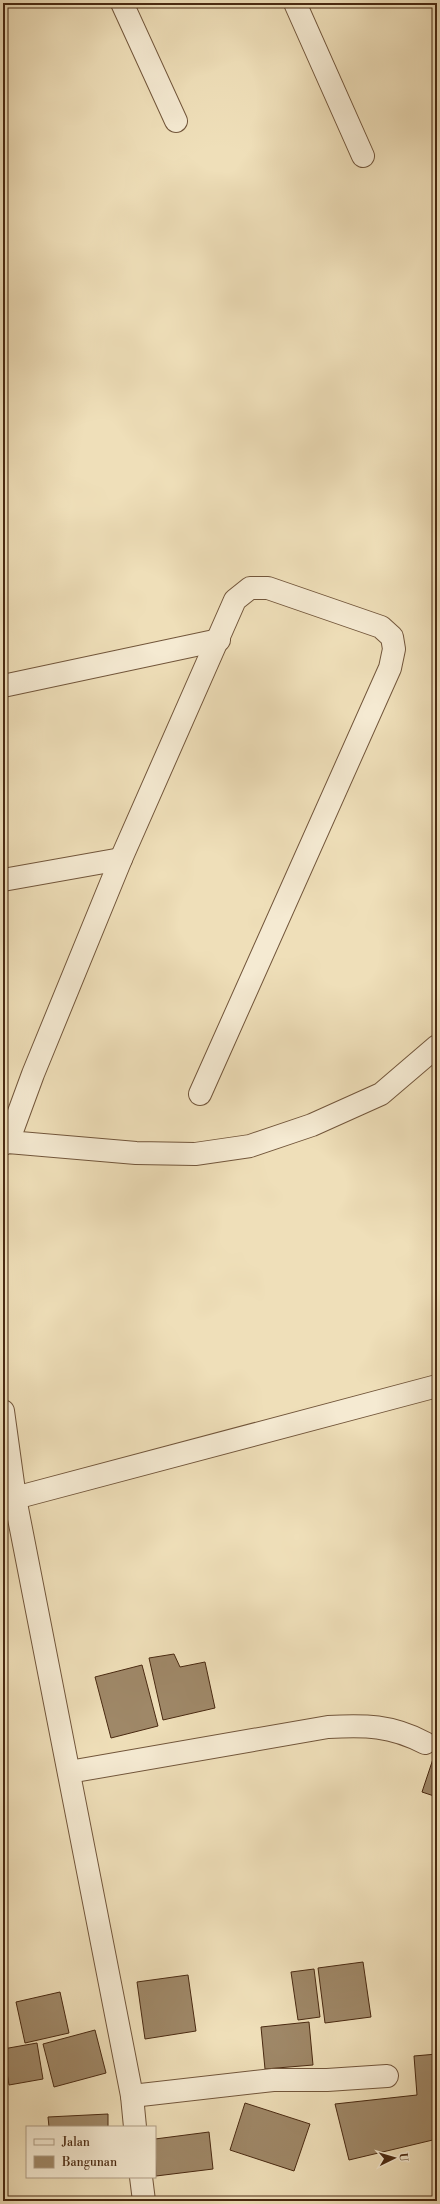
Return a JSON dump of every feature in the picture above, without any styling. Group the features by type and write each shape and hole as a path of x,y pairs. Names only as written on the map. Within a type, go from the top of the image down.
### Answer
{"street":[{"path":"122,3 176,121"},
{"path":"295,3 362,156"},
{"path":"200,1094 390,668 394,649 392,637 381,627 268,588 250,588 235,600 219,640 120,858 5,1143 136,1153 195,1154 250,1146 312,1125 381,1094 437,1046"},
{"path":"3,686 219,640"},
{"path":"3,880 120,858"},
{"path":"14,1498 437,1386"},
{"path":"3,1411 14,1498 132,2096 135,2126"},
{"path":"69,1772 328,1727 359,1726 387,1728 406,1733 424,1743"},
{"path":"132,2096 273,2080 327,2080 387,2076"},
{"path":"141,2178 144,2201"}],"building":[{"path":"174,1654 180,1667 205,1662 215,1708 163,1720 149,1658"},
{"path":"142,1665 158,1726 111,1738 95,1677"},
{"path":"437,1747 437,1797 422,1792"},
{"path":"363,1962 371,2017 325,2023 318,1968"},
{"path":"314,1969 320,2017 298,2020 291,1972"},
{"path":"188,1975 196,2031 145,2039 137,1982"},
{"path":"60,1992 69,2033 25,2043 16,2002"},
{"path":"309,2022 313,2065 265,2069 261,2027"},
{"path":"95,2030 106,2073 54,2087 43,2044"},
{"path":"37,2043 43,2079 9,2085 3,2049"},
{"path":"437,2054 437,2139 349,2160 335,2104 417,2095 414,2056"},
{"path":"245,2103 310,2124 294,2171 230,2150"},
{"path":"108,2114 108,2126 49,2126 48,2117"},
{"path":"209,2132 213,2169 156,2176 156,2139"}]}
